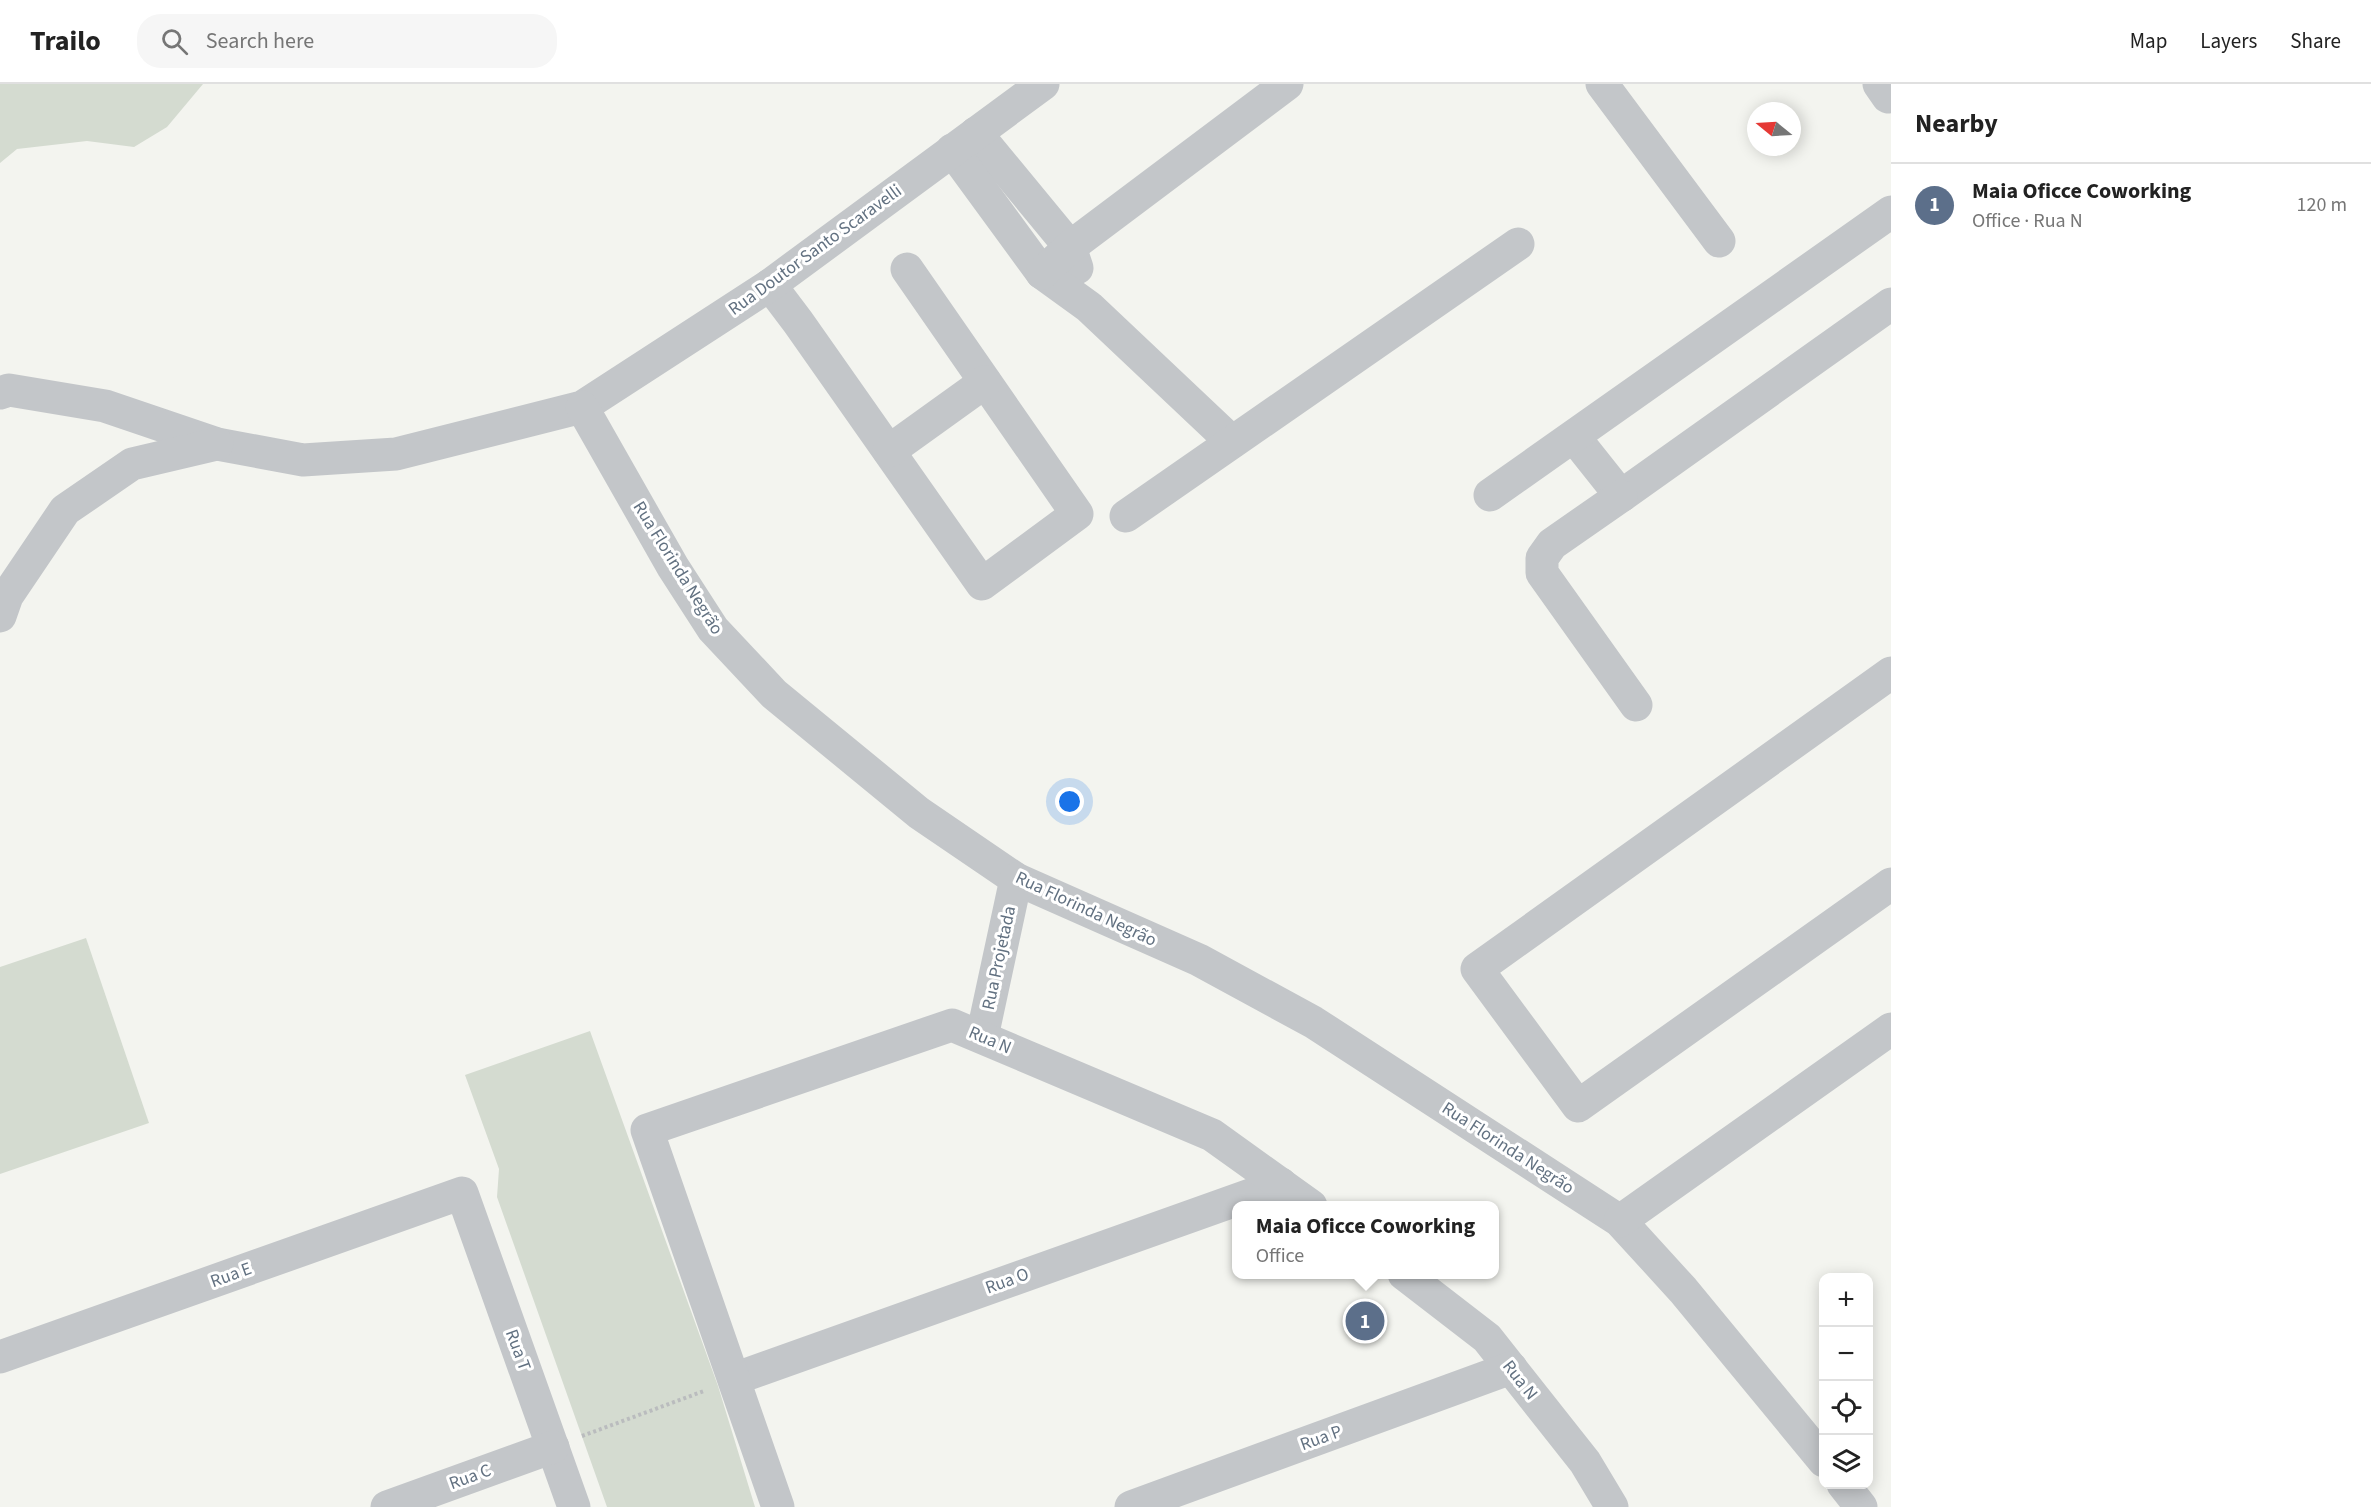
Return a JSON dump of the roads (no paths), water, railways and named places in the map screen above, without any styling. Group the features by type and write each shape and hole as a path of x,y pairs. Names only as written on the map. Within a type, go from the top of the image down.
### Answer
{"street":[{"name":"Rua Doutor Santo Scaravelli","path":"0,393 9,390 105,406 217,444 303,460 396,454 582,407 770,285 1042,84"},
{"path":"1042,273 1070,247 1287,84"},
{"path":"1602,84 1719,241"},
{"path":"964,142 1070,247 1089,307"},
{"path":"964,142 1042,273 1089,307 1232,442"},
{"path":"1490,495 1891,212"},
{"path":"1126,516 1518,244"},
{"path":"770,285 982,584 1077,514 907,269"},
{"path":"1636,705 1542,573 1542,558 1552,544 1891,304"},
{"path":"889,451 985,382"},
{"name":"Rua Florinda Negrão","path":"582,407 673,567 713,629 774,694 919,813 1016,879 1198,960 1313,1022 1620,1221 1683,1290 1819,1455"},
{"path":"1574,437 1622,496"},
{"path":"0,616 7,596 65,510 132,464 217,444"},
{"path":"1891,673 1477,969 1578,1106 1891,884"},
{"name":"Rua Projetada","path":"982,1036 1016,879"},
{"name":"Rua N","path":"734,1379 647,1131 952,1025 1212,1135 1304,1201"},
{"path":"1620,1221 1887,1040"},
{"name":"Rua O","path":"1233,1201 1281,1184"},
{"name":"Rua E","path":"0,1357 462,1193"},
{"name":"Rua T","path":"462,1193 574,1507"},
{"name":"Rua O","path":"734,1379 1232,1201"},
{"name":"Rua N","path":"1409,1279 1487,1338 1585,1462 1612,1507"},
{"name":"Rua P","path":"1131,1507 1510,1368"},
{"path":"734,1379 778,1507"},
{"name":"Rua C","path":"387,1507 553,1447"},
{"path":"1846,1489 1861,1507"}],"place":[{"name":"Maia Oficce Coworking","path":"1365,1321"}]}
